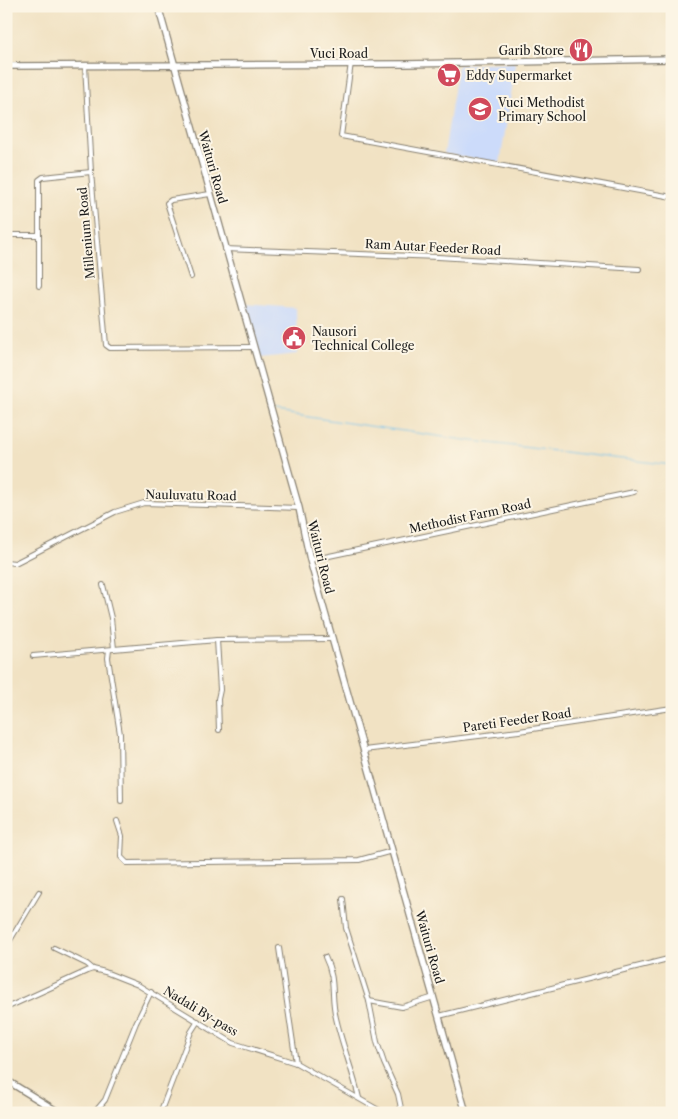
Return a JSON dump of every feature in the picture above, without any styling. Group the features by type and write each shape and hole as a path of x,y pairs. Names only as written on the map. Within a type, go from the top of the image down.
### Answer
{"main road":[{"name":"Waituri Road","path":"158,6 298,508 310,560 466,1113"},
{"name":"Vuci Road","path":"6,66 405,64 672,59"},
{"path":"6,1080 60,1113"}],"street":[{"path":"351,63 341,136 672,197"},
{"name":"Millenium Road","path":"86,65 91,172 106,345 110,348 253,347"},
{"name":"Millenium Road","path":"38,235 38,187 40,178 91,172"},
{"path":"191,277 167,203 171,200 210,194"},
{"path":"6,235 38,235 39,286"},
{"name":"Ram Autar Feeder Road","path":"225,249 438,257 639,269"},
{"name":"Methodist Farm Road","path":"310,560 634,492"},
{"name":"Nauluvatu Road","path":"6,562 15,563 115,512 144,503 298,508"},
{"path":"103,584 111,618 114,649"},
{"path":"34,656 217,640 333,639"},
{"path":"217,640 220,690 218,699 219,730"},
{"path":"109,650 108,658 120,734 122,801"},
{"name":"Pareti Feeder Road","path":"364,750 520,731 672,708"},
{"path":"117,821 121,832 121,857 127,863 359,860 392,851"},
{"path":"6,947 39,892"},
{"path":"342,899 346,928 370,1001 377,1042 398,1094 402,1113"},
{"name":"Nadali By-pass","path":"54,948 87,964 93,969 125,979 151,992 233,1043 296,1063 384,1113"},
{"path":"279,948 296,1063"},
{"path":"325,957 334,981 335,1016 359,1098"},
{"path":"439,1016 672,958"},
{"path":"6,1008 93,969"},
{"path":"94,1113 105,1100 136,1023 151,992"},
{"path":"370,1001 402,1007 434,997"},
{"path":"160,1113 191,1032 198,1021"}],"shaded area":[{"name":"Vuci Methodist Primary School","path":"516,63 500,163 444,154 458,65"},
{"path":"244,304 296,308 297,354 260,358"}],"waterway":[{"path":"275,412 464,440 672,465"}],"place":[{"name":"Garib Store","path":"581,50"},
{"name":"Eddy Supermarket","path":"449,75"},
{"name":"Vuci Methodist Primary School","path":"480,109"},
{"name":"Nausori Technical College","path":"294,338"}]}
